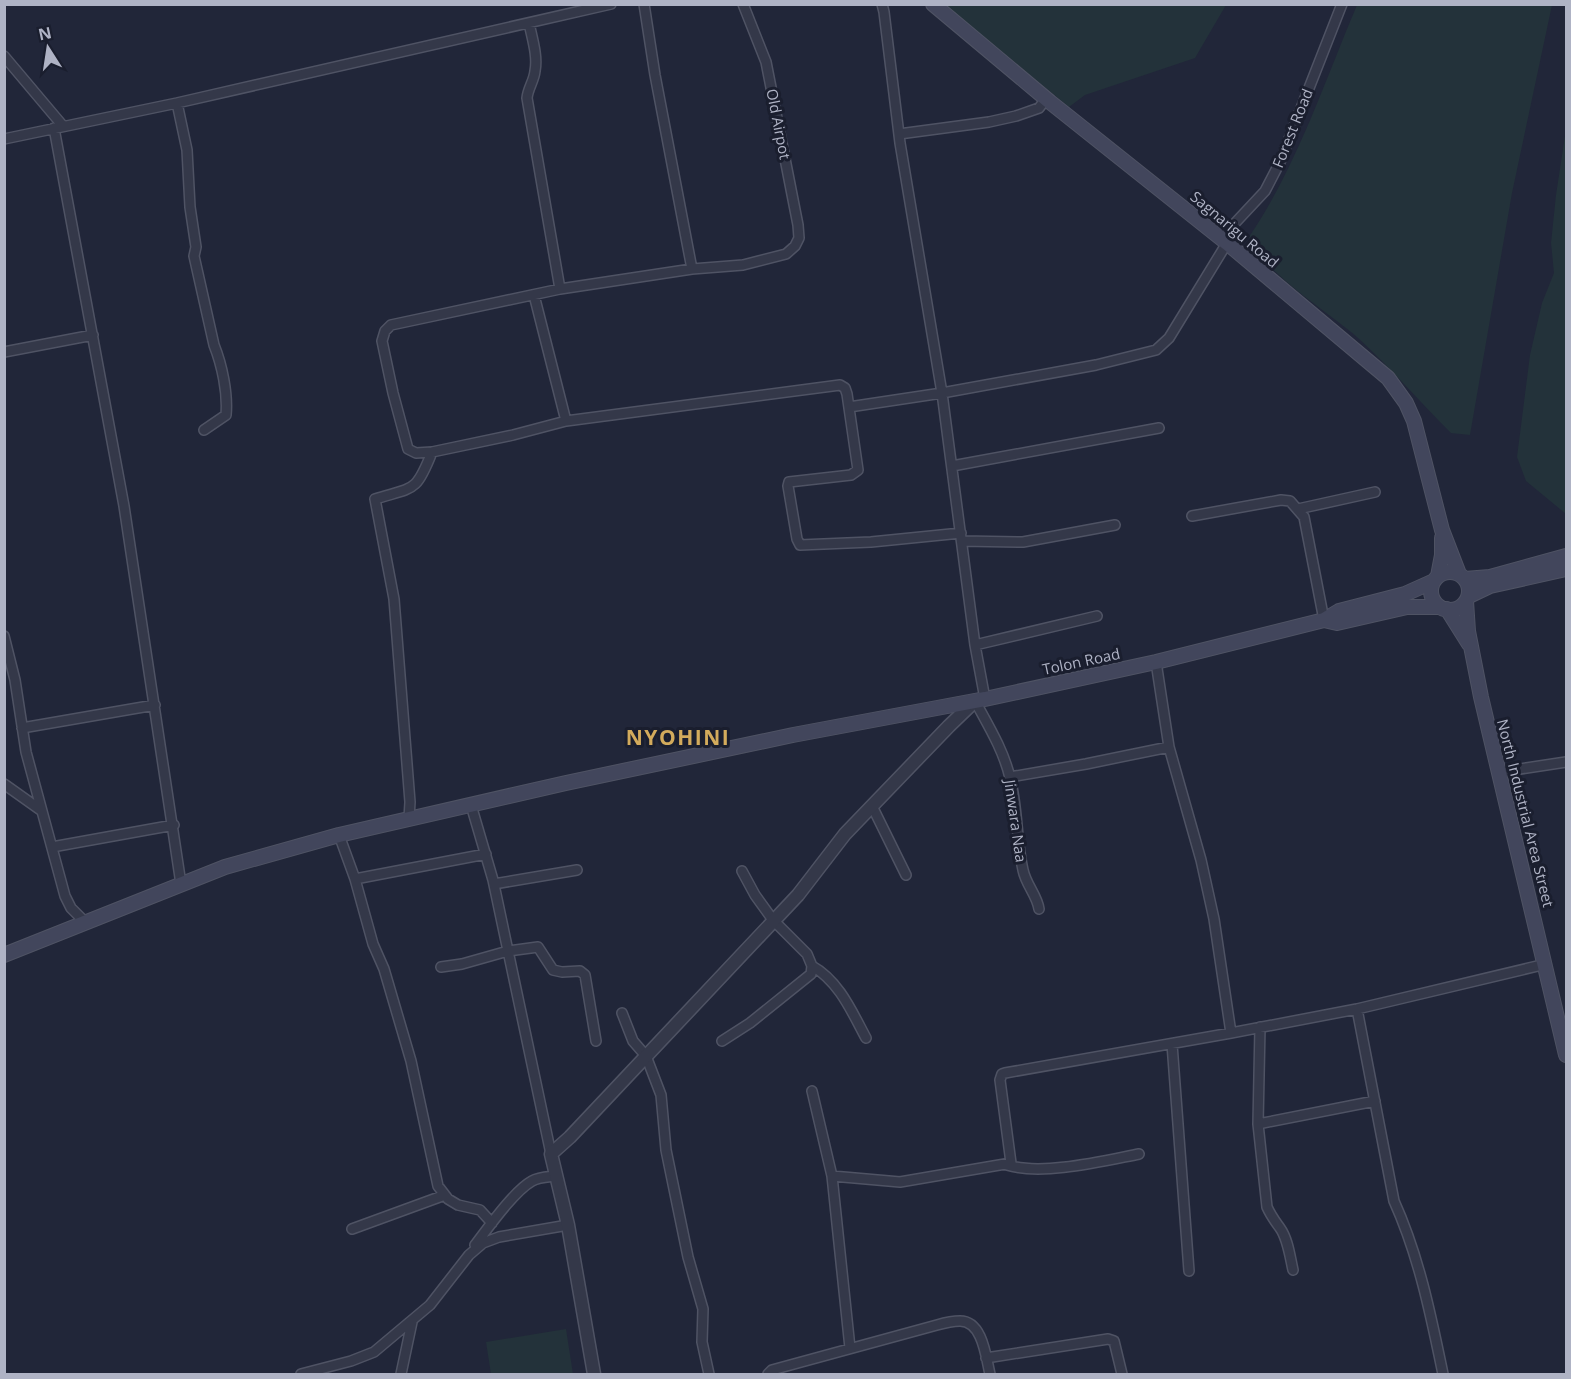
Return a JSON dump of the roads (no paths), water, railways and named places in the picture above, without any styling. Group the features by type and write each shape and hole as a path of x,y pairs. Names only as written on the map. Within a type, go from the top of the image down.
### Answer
{"main road":[{"name":"Sagnarigu Road","path":"933,4 1388,378 1400,393 1414,421 1442,530 1462,576"},
{"name":"Sagnarigu Road","path":"1436,579 1442,555 1442,530"},
{"path":"1324,620 1339,611 1405,594 1448,572 1462,576 1490,577 1566,556"},
{"path":"1324,620 1337,623 1407,607 1457,608 1467,598 1490,586 1566,569"},
{"path":"1462,576 1468,584 1467,598"},
{"path":"1436,579 1432,592 1433,597 1444,608"},
{"name":"North Industrial Area Street","path":"1467,598 1472,648 1481,697 1564,1031 1566,1054"},
{"name":"North Industrial Area Street","path":"1444,608 1472,648"},
{"name":"Tolon Road","path":"4,955 182,884 257,857 339,835 471,804 843,724 980,700 1156,662 1324,620"}],"street":[{"path":"4,139 177,103 611,4"},
{"path":"644,4 666,140 692,269 560,289 391,325 385,331 382,341 408,449 416,453 432,452 566,421 840,385 845,388 849,407 858,471 850,475 789,482 797,539 800,545 961,537 1023,542 1115,525"},
{"name":"Old Airpot","path":"692,269 743,265 786,254 795,246 799,238 772,86 766,62 743,4"},
{"name":"Jinwara Naa","path":"882,4 899,135 942,393 980,700 1010,777 1023,871 1031,892 1038,901 1039,909"},
{"name":"Forest Road","path":"849,407 1096,365 1156,350 1169,338 1224,241 1265,191 1280,162 1342,4"},
{"path":"529,23 536,72 526,98 560,289"},
{"path":"4,56 59,127 124,506 182,884"},
{"path":"899,135 1016,116 1039,108 1046,99"},
{"path":"177,103 187,150 190,207 196,247 194,256 218,356 227,406 226,415 204,430"},
{"path":"534,295 566,421"},
{"path":"4,352 93,335"},
{"path":"952,466 1159,428"},
{"path":"409,819 394,599 375,499 415,486 422,477 432,452"},
{"path":"1298,509 1375,492"},
{"path":"1192,516 1281,500 1290,501 1304,517 1324,620"},
{"path":"975,645 1097,616"},
{"path":"4,636 15,681 22,728 66,900 86,923"},
{"path":"1156,662 1169,747 1214,919 1231,1033"},
{"path":"551,1154 570,1137 798,895 845,834 949,726 980,700"},
{"path":"22,728 155,705"},
{"path":"1010,777 1169,747"},
{"path":"1500,772 1566,762"},
{"path":"4,784 42,811"},
{"path":"471,804 494,884 568,1225 594,1374"},
{"path":"872,806 906,874"},
{"path":"52,847 174,825"},
{"path":"339,835 355,879 373,944 384,969 411,1061 438,1186 458,1205 480,1210 492,1222"},
{"path":"355,879 486,854"},
{"path":"494,884 577,870"},
{"path":"742,871 755,896 773,920 807,954 813,966 823,972 848,1003 866,1038"},
{"path":"441,967 462,964 508,951 538,947 553,970 562,972 580,970 585,975 596,1041"},
{"path":"1007,1165 1011,1160 1000,1080 1002,1074 1357,1008 1546,964"},
{"path":"722,1041 750,1023 811,974 813,966"},
{"path":"1357,1008 1394,1201 1422,1280 1443,1374"},
{"path":"622,1013 633,1041 646,1056 660,1095 670,1172 688,1257 703,1309 702,1342 709,1374"},
{"path":"1260,1027 1258,1124 1267,1208 1271,1217 1281,1228 1293,1270"},
{"path":"1172,1044 1189,1271"},
{"path":"812,1091 832,1176 850,1348"},
{"path":"1258,1124 1375,1101"},
{"path":"832,1176 900,1182 1007,1165 1019,1168 1073,1166 1139,1155"},
{"path":"301,1374 351,1361 374,1352 430,1305 492,1222 525,1185 536,1179 556,1176"},
{"path":"352,1229 445,1195"},
{"path":"469,1255 483,1243 499,1237 568,1225"},
{"path":"768,1374 772,1370 937,1324 962,1321 970,1323 978,1331 990,1374"},
{"path":"401,1374 412,1322"},
{"path":"986,1358 1108,1339 1114,1341 1122,1374"}],"district":[{"name":"NYOHINI","path":"678,737"}]}
